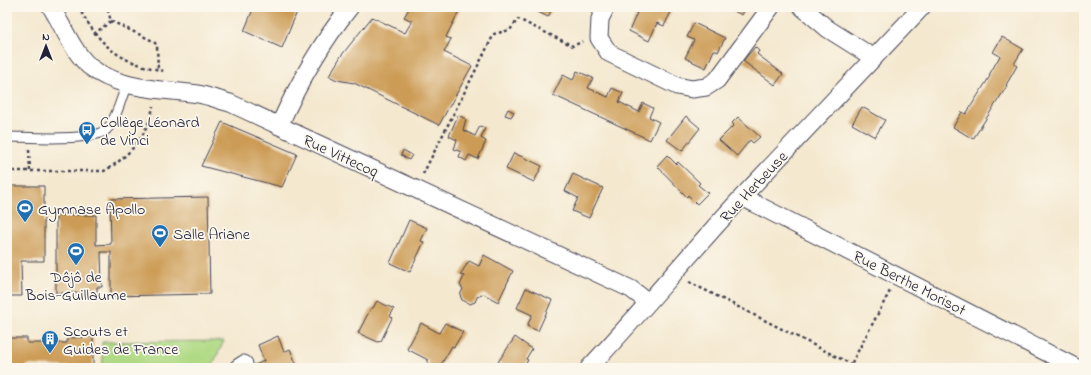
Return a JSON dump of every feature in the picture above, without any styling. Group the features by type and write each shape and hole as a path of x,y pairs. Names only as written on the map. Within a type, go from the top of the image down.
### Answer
{"street":[{"name":"Rue Vittecoq","path":"51,7 72,43 90,66 111,78 127,84 200,95 230,103 631,289 648,302"},
{"path":"279,126 313,60 336,24 350,7"},
{"path":"603,13 599,38 609,53 677,86 692,89 706,87 717,80 771,7"},
{"path":"802,7 828,29 874,58"},
{"name":"Rue Herbeuse","path":"589,368 622,333 742,197 922,7"},
{"name":"Rue Berthe Morisot","path":"742,197 1077,368"}],"lane":[{"path":"7,137 85,137 100,134 108,128 113,120 127,84"}],"path":[{"path":"78,7 94,34 112,51 158,70 158,45 153,41 111,21 108,11 110,7"},
{"path":"415,189 494,34 510,30 518,19 573,46 582,43 603,13"},
{"path":"94,34 111,21"},
{"path":"7,171 104,171 116,165 134,147 152,115 153,102"},
{"path":"28,137 30,171"},
{"path":"684,262 698,271 689,282 851,364"},
{"path":"849,368 898,277"}],"green space":[{"path":"224,341 211,368 103,368 102,342"}],"building":[{"path":"254,7 301,7 297,12 282,48 244,31"},
{"path":"410,7 461,7 446,37 451,39 444,52 472,66 439,125 354,83 337,80 329,76 341,56 372,17 405,33 412,21 404,17"},
{"path":"528,7 553,7 548,17"},
{"path":"635,7 661,7 671,12 664,26 657,23 649,41 629,31 637,13 633,11"},
{"path":"725,7 746,7 742,15"},
{"path":"694,23 725,38 718,52 714,50 706,68 685,58 694,40 687,37"},
{"path":"1002,37 1023,49 1014,64 1017,66 1006,85 1007,86 973,139 953,127 962,112 966,114 990,76 989,75 1000,56 993,52"},
{"path":"755,47 759,51 757,54 783,74 775,85 743,61"},
{"path":"577,71 593,78 588,88 608,97 612,88 623,93 619,102 639,112 643,103 653,108 649,117 659,122 650,140 553,95 563,75 573,80"},
{"path":"862,107 885,120 875,137 852,124"},
{"path":"508,109 514,112 511,117 505,115"},
{"path":"458,115 466,119 463,130 475,136 480,126 485,128 481,138 486,141 478,159 469,155 466,161 459,157 461,152 454,149 457,140 449,136"},
{"path":"686,116 700,128 682,151 667,140"},
{"path":"738,117 760,137 753,143 750,140 737,156 719,140 734,125 732,123"},
{"path":"222,122 297,154 282,187 201,166"},
{"path":"403,150 412,155 409,160 401,155"},
{"path":"514,153 542,166 534,182 506,169"},
{"path":"667,155 676,164 678,162 700,183 698,185 708,193 697,204 688,195 687,197 657,166"},
{"path":"573,174 603,188 589,218 572,211 578,198 565,191"},
{"name":"Gymnase Apollo","path":"7,186 44,186 44,261 21,261 22,296 7,296"},
{"name":"Salle Ariane","path":"208,197 210,294 111,296 111,252 101,252 102,287 97,287 97,293 56,293 56,215 96,215 96,245 111,244 110,199"},
{"path":"409,220 427,228 421,241 424,242 410,272 390,263"},
{"path":"484,255 513,271 498,302 484,294 477,297 475,302 470,304 462,300 460,295 463,289 460,285 464,276 460,275 469,261 479,266"},
{"path":"526,288 552,300 538,331 527,326 532,315 517,308"},
{"path":"377,301 394,309 390,316 392,318 381,341 378,342 358,333 371,308 373,308"},
{"path":"421,323 439,333 445,323 463,332 454,347 452,346 439,368 428,366 428,360 407,349"},
{"path":"278,336 284,352 290,349 298,368 248,368 264,361 258,345"},
{"name":"Scouts et Guides de France","path":"93,337 93,368 27,365 27,368 7,368 7,338 27,338 27,343 67,343 67,338"},
{"path":"515,337 532,349 526,359 528,360 524,367 506,368 498,362"}],"place":[{"name":"Collège Léonard de Vinci","path":"87,145"},
{"name":"Gymnase Apollo","path":"25,223"},
{"name":"Salle Ariane","path":"160,248"},
{"name":"Dôjô de Bois-Guillaume","path":"76,266"},
{"name":"Scouts et Guides de France","path":"50,354"}]}
